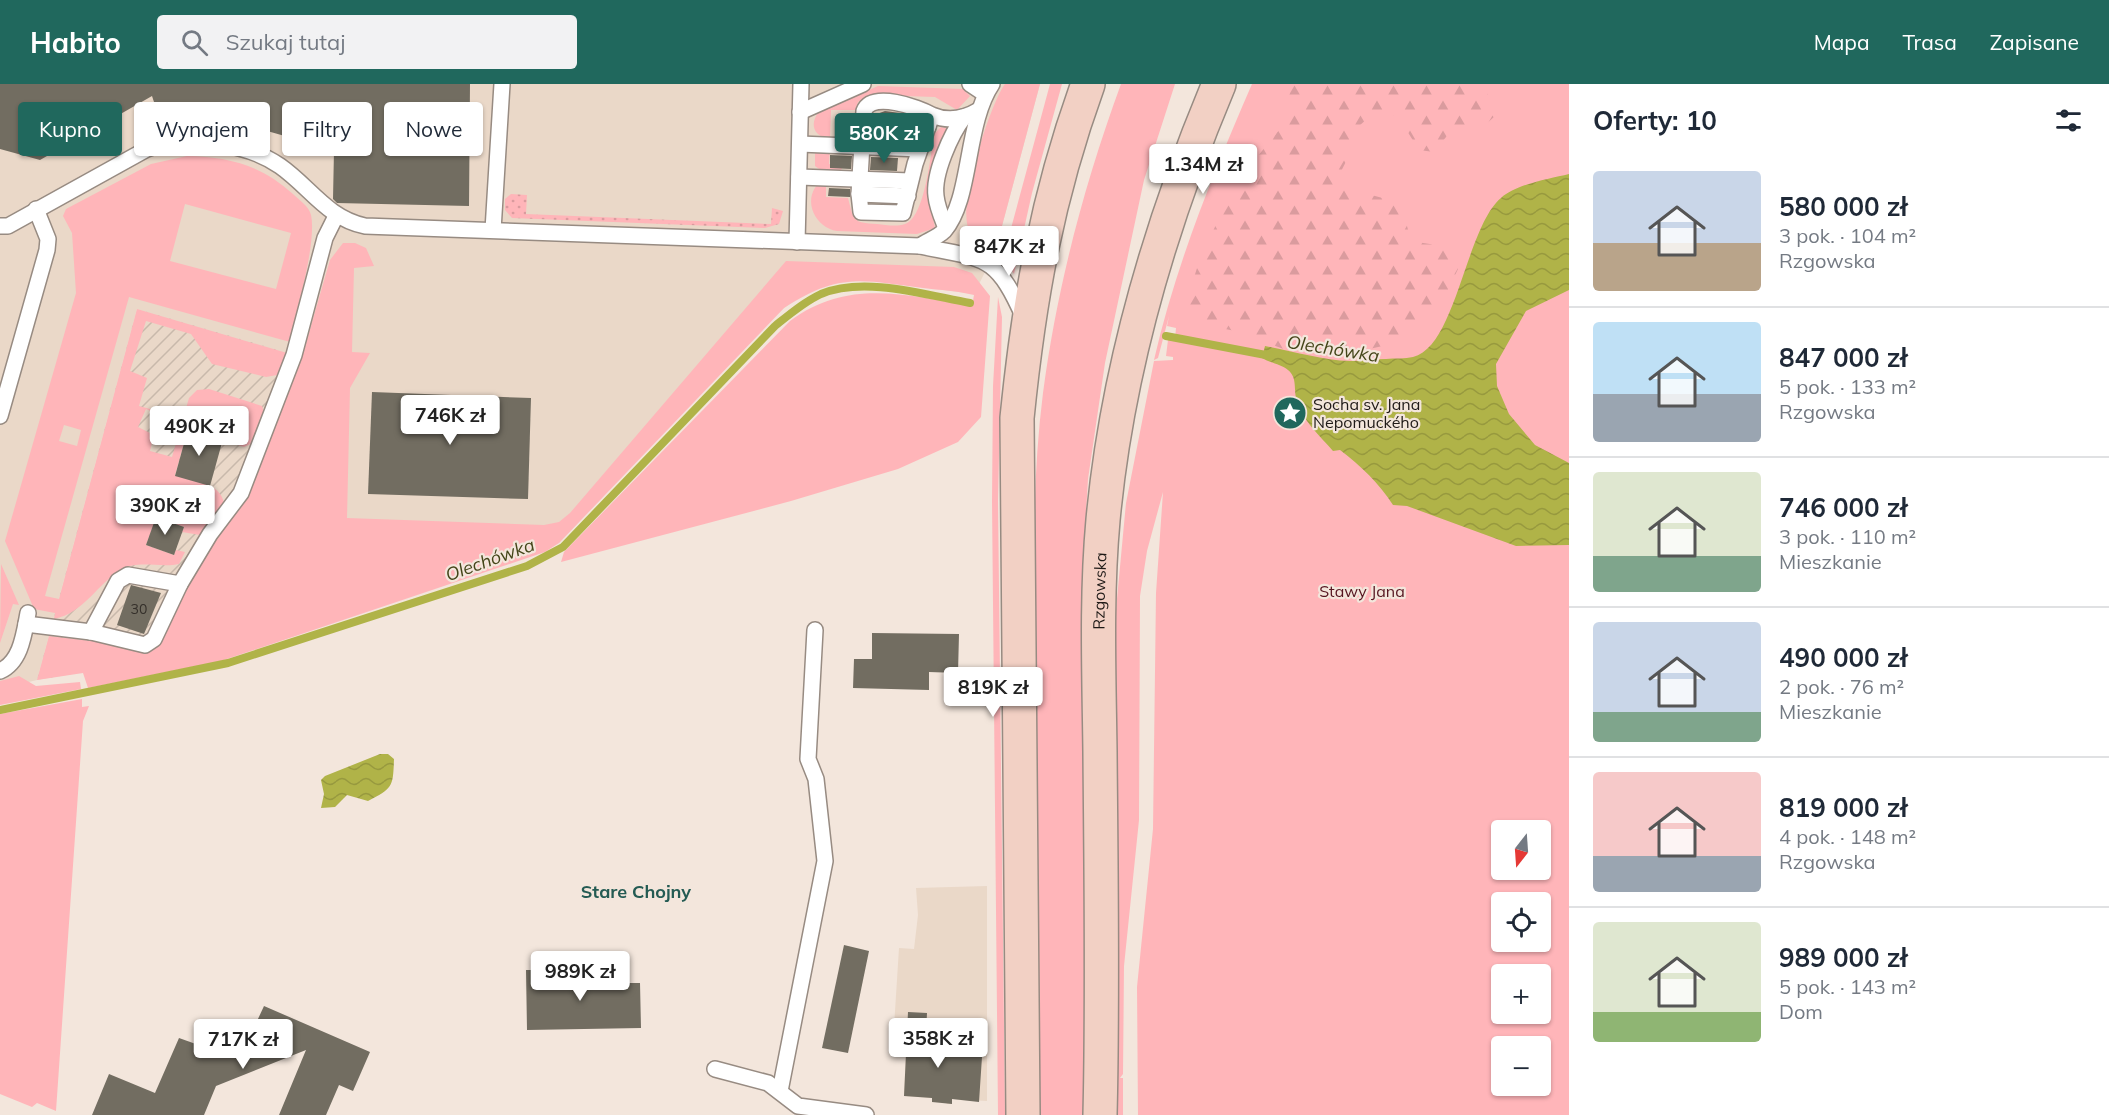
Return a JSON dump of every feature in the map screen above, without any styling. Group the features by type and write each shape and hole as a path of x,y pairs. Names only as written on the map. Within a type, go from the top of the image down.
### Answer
{"main road":[{"path":"1023,1115 1016,464 1027,324 1055,185 1088,84"},
{"name":"Rzgowska","path":"1100,1115 1102,1018 1098,608 1103,519 1121,401 1142,308 1177,192 1219,84"}],"lane":[{"path":"493,230 502,84"},
{"path":"797,242 801,84"},
{"path":"800,112 863,84"},
{"path":"920,246 946,228 957,206 979,110 989,89 970,84"},
{"path":"873,102 909,104 930,121 910,180 905,211 897,215 863,213 859,208 859,194 865,108 873,102"},
{"path":"863,124 948,120 964,117 979,110"},
{"path":"946,228 936,198 936,186 949,141 964,117"},
{"path":"0,226 8,226 147,149 179,141 210,143 260,155 280,166 336,216 365,226 920,246 979,258 997,268 1011,289 1027,324"},
{"path":"800,144 920,149"},
{"path":"799,177 910,180"},
{"path":"0,416 47,250 48,239 36,209"},
{"path":"0,671 9,667 16,659 27,619 145,645 154,639 180,584 210,534 241,493 294,355 325,238 336,216"},
{"path":"91,632 118,581 128,574 180,584"},
{"path":"780,1091 825,861 816,779 808,759 815,630"},
{"path":"716,1069 768,1083 798,1106 866,1115"}],"shaded area":[{"path":"0,84 1040,84 995,252 974,294 868,280 829,284 807,293 784,308 749,342 559,543 220,649 137,309 37,680 0,689"},
{"path":"137,309 302,357 220,649 37,680"},
{"path":"987,886 987,1101 952,1099 952,1104 947,1104 945,1099 932,1102 932,1098 904,1096 907,1028 894,1027 899,948 914,949 918,915 916,888"}],"green space":[{"path":"1005,84 1040,84 995,252 972,235 966,215 972,177 984,132"},
{"path":"1050,84 1062,84 1032,193 1014,274 1003,258"},
{"path":"1121,84 1175,84 1144,180 1105,363 1088,479 1082,582 1086,905 1084,1115 1034,1115 1033,589 1039,425 1056,314 1073,237 1095,160"},
{"name":"Stawy Jana","path":"1252,84 1569,84 1569,1115 1138,1115 1137,987 1153,829 1156,593 1163,492 1147,551 1140,596 1139,820 1124,966 1123,1074 1120,1078 1123,1078 1123,1115 1118,1115 1115,620 1126,503 1154,361 1173,360 1173,357 1166,356 1168,340 1175,339 1176,328 1167,326 1169,316 1158,358 1154,360 1163,324 1184,254"},
{"path":"1292,84 1484,84 1495,116 1484,126 1454,127 1434,152 1419,150 1397,115 1369,117 1358,127 1355,144 1334,185 1390,200 1403,211 1411,241 1442,246 1455,253 1458,269 1445,296 1420,332 1387,345 1347,354 1289,351 1235,331 1192,322 1183,311 1200,259 1235,184 1280,129"},
{"path":"878,86 963,89 970,96 957,110 935,97 873,95 858,102 856,110 831,110 830,138 817,133 814,122 818,113"},
{"path":"941,127 947,128 942,137 928,191 935,228 917,234 837,231 829,229 818,219 811,206 811,198 818,184 826,183 826,197 848,198 853,216 858,221 895,226 905,224 912,219 918,210 926,184 934,134"},
{"path":"830,149 829,164 845,165 839,172 822,171 815,166 815,153"},
{"path":"187,156 217,158 244,164 281,184 304,203 311,215 312,227 305,278 290,342 129,297 45,596 59,599 137,309 287,353 277,375 266,377 212,364 191,334 146,321 130,371 147,378 139,406 161,412 160,415 146,409 138,427 154,435 150,451 172,457 189,398 197,390 209,389 262,406 265,415 253,443 244,447 188,429 175,475 211,486 221,496 224,503 200,535 182,532 184,527 156,518 146,545 174,555 176,550 185,552 179,564 128,566 113,575 74,611 54,619 55,613 34,609 5,541 76,293 72,233 63,216 66,209 151,164","holes":["185,204 291,233 276,289 170,261","64,425 81,430 77,446 59,441"]},
{"path":"511,194 527,195 526,214 771,224 772,208 783,211 779,224 765,228 512,218 505,210 505,199"},
{"path":"343,243 355,243 366,248 374,266 354,268 352,352 370,353 350,388 347,518 544,525 559,522 570,513 786,261 954,267 972,273 990,296 981,417 958,442 898,469 791,501 561,562 564,552 790,321 834,299 856,294 901,295 972,306 974,295 867,281 836,284 803,296 784,308 559,543 545,552 221,661 88,688 83,673 37,680 49,636 110,643 146,651 157,645 210,545 248,493 302,357 330,260"},
{"path":"998,297 1002,317 998,501 1005,1115 998,1115 992,501 993,386"},
{"path":"1,564 19,605 13,604 0,643"},
{"path":"19,676 36,686 80,682 81,689 0,705 0,681"},
{"path":"82,699 82,707 89,706 83,721 56,1111 37,1103 32,1107 0,1094 0,714"}],"water":[{"path":"1569,174 1569,290 1526,311 1496,364 1497,386 1509,414 1535,445 1569,463 1569,545 1516,546 1407,506 1393,505 1369,475 1340,450 1333,451 1307,421 1299,408 1291,373 1282,366 1262,358 1265,346 1350,361 1413,357 1428,348 1440,332 1451,310 1479,234 1489,213 1501,198 1515,189"},
{"path":"380,754 388,754 394,759 392,781 387,789 368,801 347,795 335,807 321,808 324,794 321,780 325,776"}],"building":[{"path":"0,84 470,84 470,102 384,102 384,156 469,156 469,206 337,203 333,199 334,156 372,156 372,102 282,102 282,135 270,132 270,102 154,102 152,96 142,102 134,102 134,106 122,113 122,102 18,102 18,154 0,149"},
{"path":"885,111 900,113 900,116 874,115"},
{"path":"873,134 899,135 899,138 873,137"},
{"path":"830,155 852,156 851,169 830,168"},
{"path":"25,156 47,156 40,160"},
{"path":"871,157 898,158 897,171 870,170"},
{"path":"829,188 850,189 850,197 828,196"},
{"path":"372,392 531,398 528,499 368,494"},
{"path":"188,429 223,439 210,486 175,476"},
{"path":"156,517 184,527 174,555 146,545"},
{"path":"131,585 161,593 144,634 117,625"},
{"path":"872,633 959,634 958,673 929,672 929,690 853,688 854,659 872,659"},
{"path":"844,945 869,951 848,1053 822,1048"},
{"path":"526,970 551,970 551,973 573,973 573,977 596,976 596,980 618,979 618,983 640,983 641,1028 527,1030"},
{"path":"264,1006 370,1052 353,1091 339,1085 326,1115 279,1115 306,1050 216,1086 204,1115 92,1115 109,1074 155,1093 179,1038 207,1048 213,1032 231,1025 251,1034"},
{"path":"908,1012 927,1013 925,1053 982,1057 979,1102 952,1099 952,1104 932,1102 932,1098 904,1096"}],"waterway":[{"name":"Olechówka","path":"0,710 228,663 527,566 563,547 775,326 809,301 821,294 838,289 875,287 970,303"},
{"name":"Olechówka","path":"1166,336 1271,356"}],"place":[{"name":"Socha sv. Jana Nepomuckého","path":"1290,413"}],"district":[{"name":"Stare Chojny","path":"636,892"}]}
